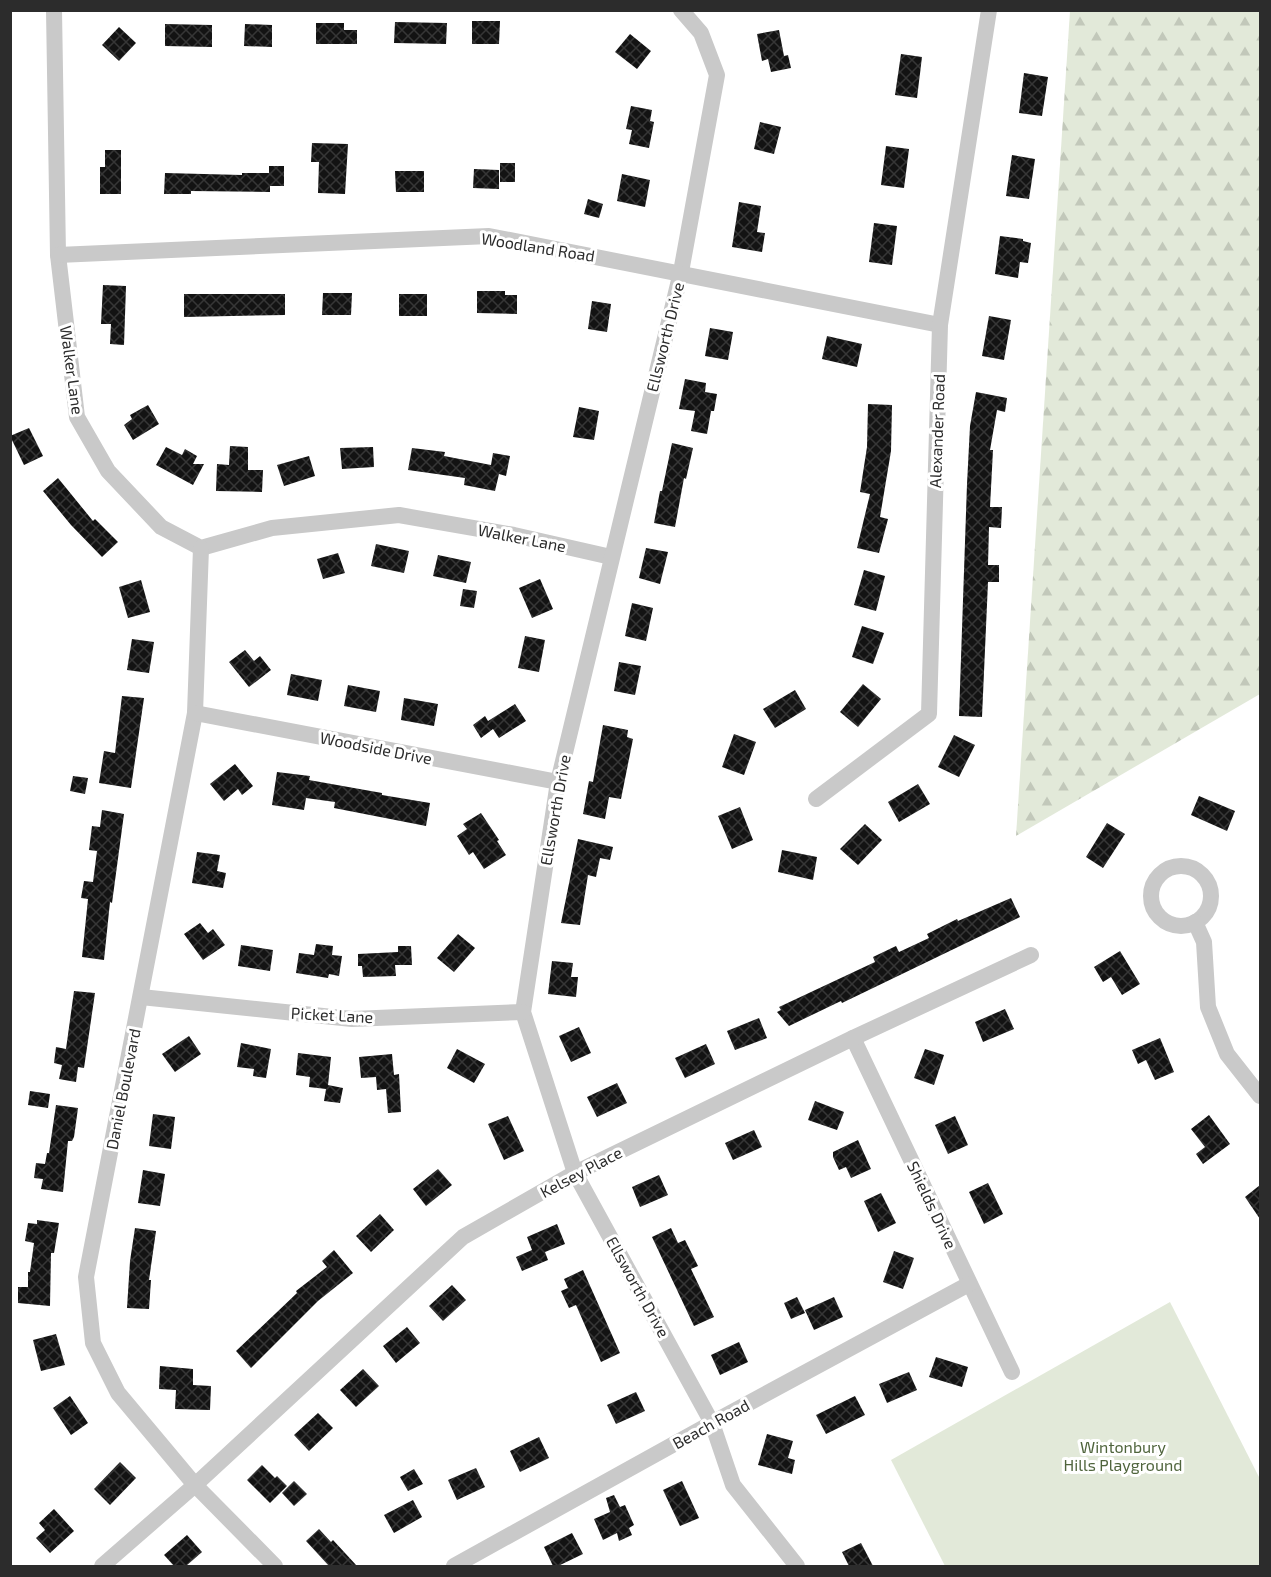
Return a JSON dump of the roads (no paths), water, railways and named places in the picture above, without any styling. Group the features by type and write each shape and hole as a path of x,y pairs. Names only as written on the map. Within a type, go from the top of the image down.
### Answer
{"street":[{"name":"Walker Lane","path":"54,10 58,255 77,417 108,471 161,527 201,548 272,528 399,516 514,536 611,557"},
{"name":"Ellsworth Drive","path":"681,10 701,33 717,75 681,272 558,782 523,1012 575,1173 712,1423 733,1485 797,1566"},
{"name":"Alexander Road","path":"816,799 929,714 940,325 989,10"},
{"name":"Woodland Road","path":"58,255 489,236 681,272 940,325"},
{"name":"Daniel Boulevard","path":"201,548 195,713 86,1277 93,1343 117,1393 195,1485 275,1566"},
{"name":"Woodside Drive","path":"195,713 558,782"},
{"path":"1196,922 1204,942 1208,1007 1227,1054 1260,1096"},
{"name":"Kelsey Place","path":"102,1566 195,1485 463,1238 575,1173 853,1038 1031,955"},
{"name":"Picket Lane","path":"141,997 352,1019 523,1012"},
{"name":"Shields Drive","path":"853,1038 1012,1372"},
{"name":"Beach Road","path":"454,1566 969,1284"}],"park label":[{"name":"Wintonbury Hills Playground","path":"1123,1456"}]}
